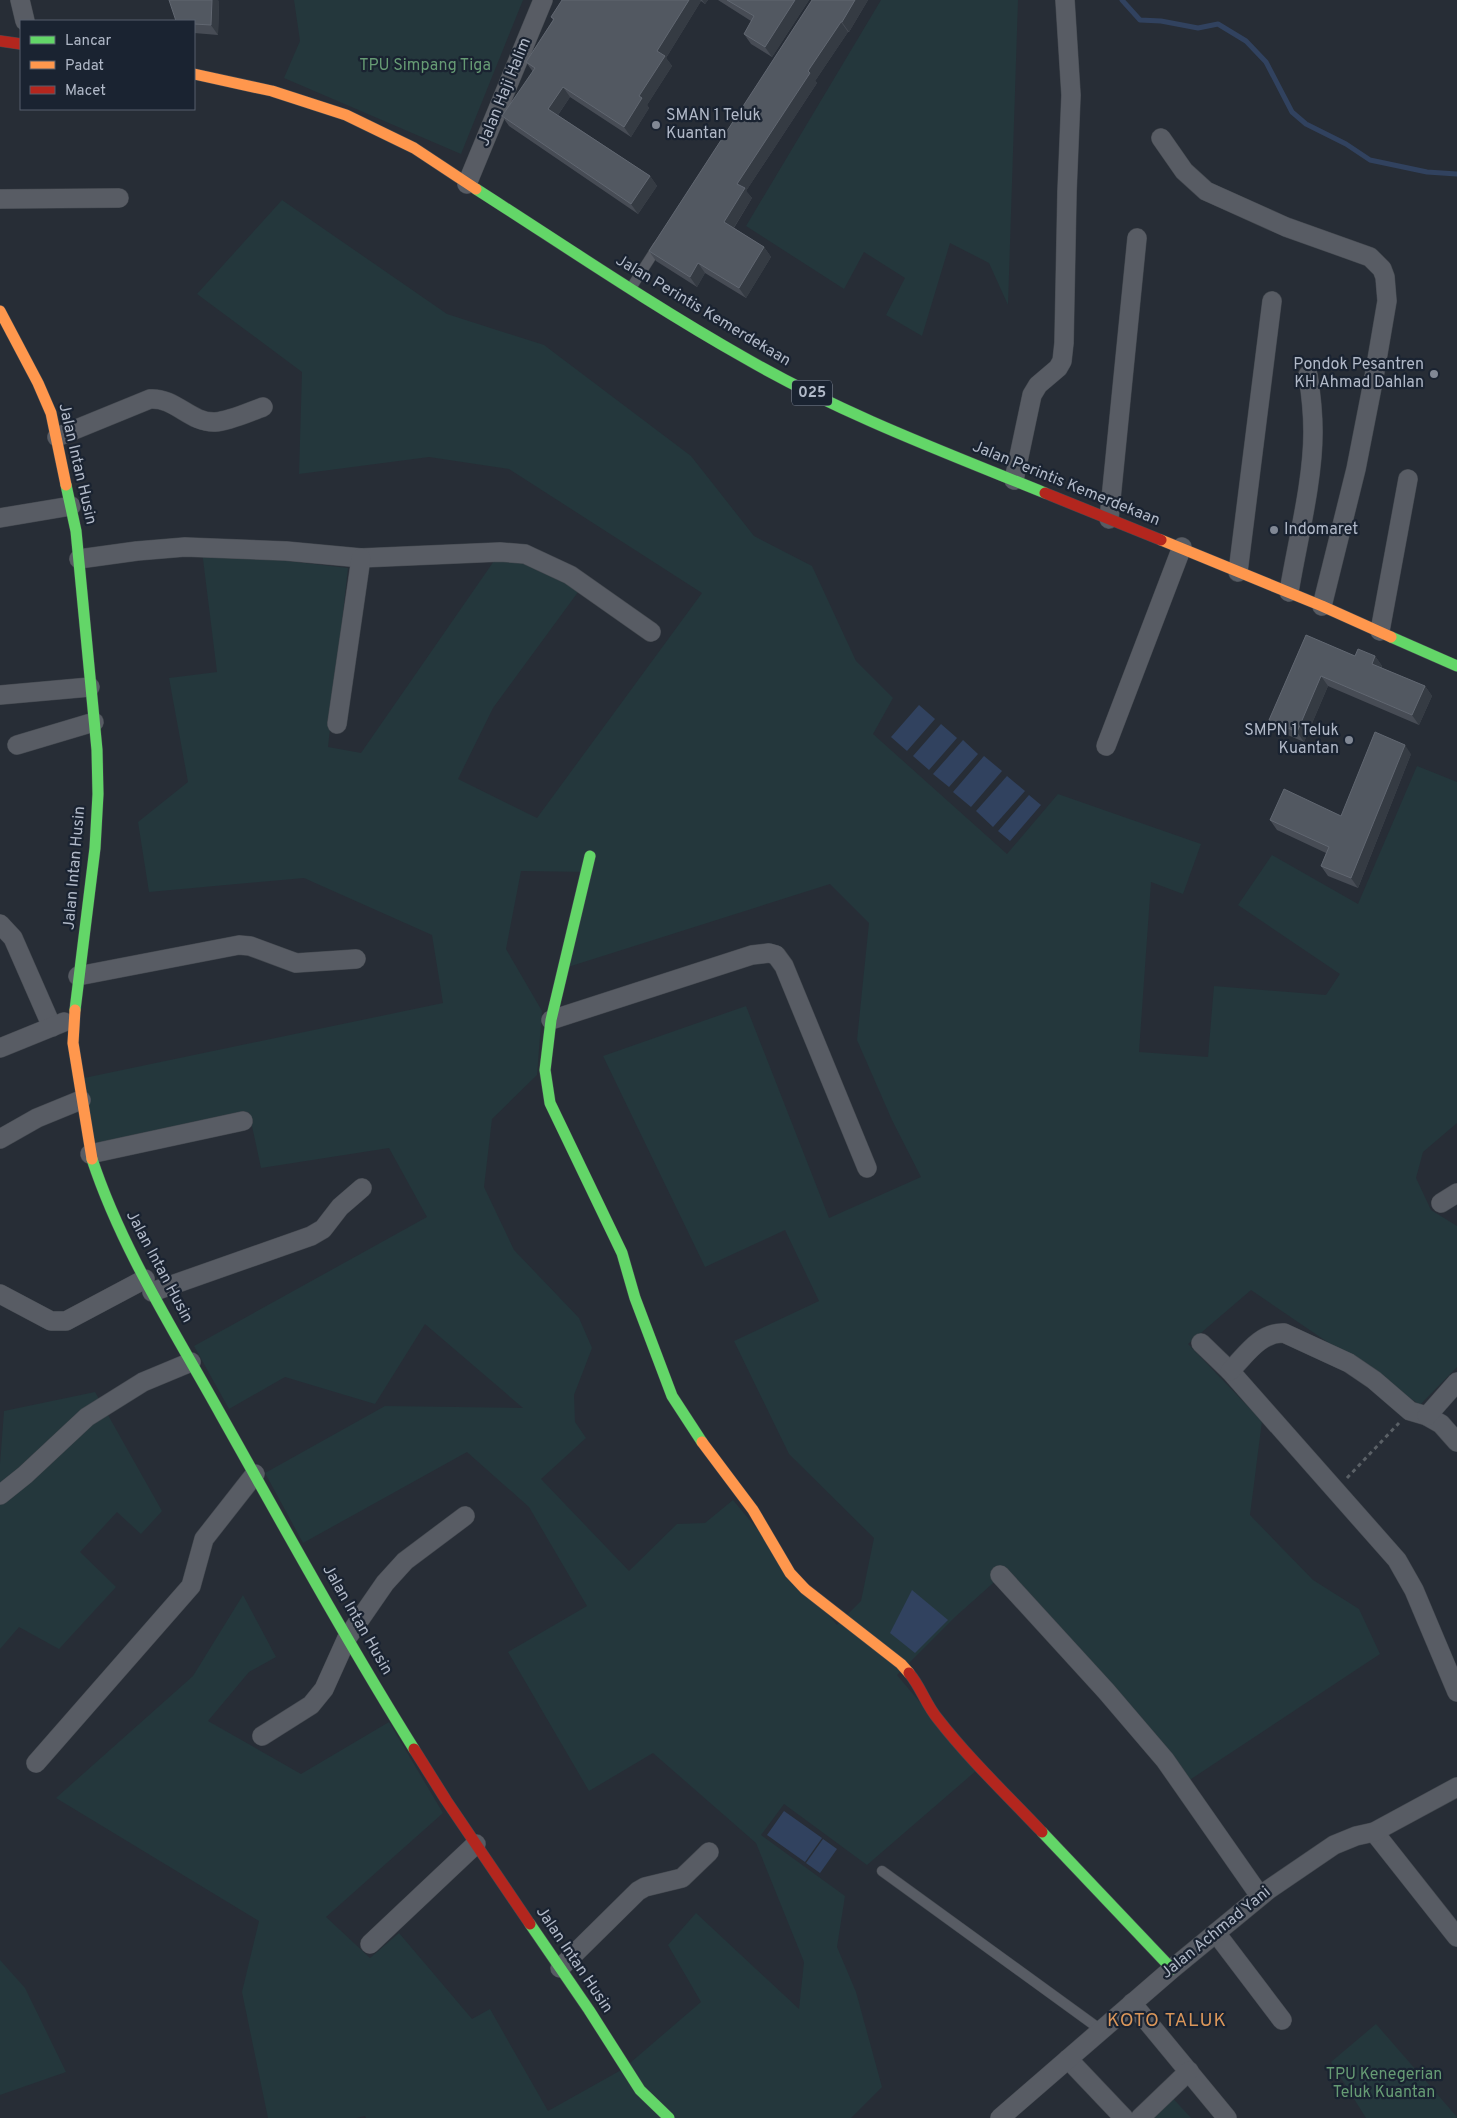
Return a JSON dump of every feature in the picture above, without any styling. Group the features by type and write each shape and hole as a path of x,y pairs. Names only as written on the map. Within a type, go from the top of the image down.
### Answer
{"main road":[{"path":"0,42 20,44"},
{"name":"Jalan Perintis Kemerdekaan","path":"195,74 272,91 346,115 414,148 631,289 746,359 824,399 910,438 1289,592 1457,666"},
{"name":"Jalan Intan Husin","path":"0,311 38,383 51,413 71,506 79,559 97,750 98,785 95,839 74,1018 74,1052 90,1154 100,1184 121,1233 148,1285 347,1638 400,1726 476,1844 640,2090 669,2118"},
{"path":"590,856 551,1020 545,1070 550,1103 622,1253 635,1298 672,1396 688,1424 753,1510 790,1573 805,1589 901,1664 915,1680 936,1717 951,1735 1172,1968"}],"street":[{"path":"20,0 25,20"},
{"name":"Jalan Haji Halim","path":"467,184 543,0"},
{"path":"1014,480 1032,395 1038,385 1058,368 1062,360 1064,343 1066,192 1072,95 1065,0"},
{"path":"1161,138 1184,171 1206,191 1286,227 1370,257 1382,269 1385,276 1387,301 1372,386 1356,469 1322,606"},
{"path":"0,199 119,198"},
{"path":"1109,519 1137,238"},
{"path":"1238,572 1272,301"},
{"path":"1289,592 1309,476 1313,434 1312,403 1308,375"},
{"path":"57,437 150,399 164,399 200,420 216,422 263,407"},
{"path":"1380,631 1408,479"},
{"path":"0,518 71,506"},
{"path":"79,559 185,547 286,551 361,558 500,552 525,554 570,575 651,632"},
{"path":"1106,746 1182,547"},
{"path":"336,724 361,558"},
{"path":"0,696 90,687"},
{"path":"17,745 94,722"},
{"path":"0,924 13,938 52,1027"},
{"path":"78,976 239,945 250,946 296,963 356,959"},
{"path":"551,1020 762,952 776,955 784,966 802,1007 867,1168"},
{"path":"0,1048 74,1018"},
{"path":"0,1139 37,1118 81,1100"},
{"path":"90,1154 243,1121"},
{"path":"0,1294 51,1321 66,1322 148,1285 312,1236 323,1229 340,1207 362,1188"},
{"path":"1441,1204 1457,1193"},
{"path":"1230,1371 1264,1337 1284,1333 1349,1363 1418,1414 1441,1424 1457,1442"},
{"path":"1201,1343 1230,1371 1397,1560 1414,1590 1457,1692"},
{"path":"0,1495 25,1476 87,1417 143,1382 191,1362"},
{"path":"1418,1414 1457,1382"},
{"path":"36,1763 190,1586 204,1539 255,1474"},
{"path":"262,1736 311,1705 324,1689 347,1638 396,1570 405,1561 465,1516"},
{"path":"1000,1575 1106,1690 1165,1760 1260,1896"},
{"name":"Jalan Achmad Yani","path":"1000,2118 1172,1968 1260,1896 1309,1860 1334,1845 1356,1836 1374,1832 1457,1787"},
{"path":"1374,1832 1457,1937"},
{"path":"370,1944 476,1844"},
{"path":"560,1968 638,1891 645,1887 682,1878 709,1852"},
{"path":"1216,1933 1282,2020"},
{"path":"1132,2003 1227,2118"},
{"path":"1068,2059 1124,2118"},
{"path":"1140,2118 1189,2071"}],"lane":[{"path":"631,289 663,239"},
{"path":"882,1871 1101,2030"}],"path":[{"path":"1336,1489 1418,1414"}],"green space":[{"name":"TPU Simpang Tiga","path":"294,0 523,0 461,154 284,78 300,41"},
{"path":"881,0 1018,0 1008,305 989,263 950,243 922,336 886,315 905,278 864,252 844,289 746,226"},
{"path":"282,200 447,314 544,345 691,456 754,536 812,566 856,661 893,698 873,734 1007,854 1058,794 1201,844 1183,894 1151,882 1139,1052 1208,1057 1214,986 1326,995 1340,974 1238,905 1272,855 1358,904 1417,766 1457,782 1457,1123 1423,1152 1416,1178 1431,1210 1457,1226 1457,1367 1420,1405 1251,1290 1188,1344 1262,1421 1250,1515 1313,1580 1359,1609 1380,1654 1179,1787 1001,1576 955,1617 897,1675 977,1770 867,1865 784,1804 761,1835 845,1896 837,1947 856,1992 882,2087 851,2118 366,2118 365,2116 356,2118 268,2118 242,1992 259,1921 56,1798 193,1676 243,1595 276,1657 249,1672 208,1721 301,1774 389,1722 443,1813 326,1917 370,1958 399,1933 472,2019 490,2009 548,2111 623,2069 701,2002 668,1945 696,1913 799,2009 804,1962 756,1843 653,1753 589,1791 508,1652 587,1606 529,1507 467,1452 303,1543 265,1473 385,1406 523,1408 425,1324 375,1404 285,1377 229,1409 194,1346 427,1217 389,1148 261,1168 249,1112 95,1146 84,1078 443,1003 432,935 304,878 149,892 138,822 188,782 169,678 217,672 202,551 348,568 328,747 361,753 494,561 528,561 581,588 493,708 458,779 537,818 702,593 509,469 429,457 299,474 302,372 197,294","holes":["521,871 591,872 568,967 830,884 869,923 857,1040 892,1120 921,1177 829,1218 746,1006 603,1056 705,1267 785,1230 819,1301 734,1341 789,1454 874,1538 861,1601 837,1625 733,1500 705,1523 677,1524 629,1571 541,1479 586,1438 575,1422 574,1395 592,1348 579,1318 514,1250 484,1187 492,1119 537,1075 542,1011 506,949"]},
{"path":"95,1392 162,1511 141,1534 117,1512 80,1552 116,1587 59,1649 19,1627 0,1649 0,1464 4,1411"},
{"path":"0,1960 25,1988 66,2072 0,2095"},
{"name":"TPU Kenegerian Teluk Kuantan","path":"1376,2024 1457,2118 1366,2118 1331,2062"},
{"path":"1168,2093 1191,2118 1140,2118"}],"water":[{"path":"919,705 935,719 907,751 891,737"},
{"path":"941,724 957,738 929,770 913,756"},
{"path":"963,740 978,754 949,787 933,774"},
{"path":"984,756 1002,771 971,807 953,792"},
{"path":"1007,776 1025,791 993,827 976,811"},
{"path":"1029,795 1041,805 1010,841 998,831"},
{"path":"912,1590 948,1620 915,1653 890,1633"},
{"path":"784,1811 822,1838 805,1862 767,1835"},
{"path":"823,1839 837,1849 820,1873 806,1863"}],"building":[{"path":"169,0 212,0 211,25 195,24 195,20 176,20"},
{"path":"562,0 689,0 657,51 665,56 639,96 642,98 624,127 563,87 548,109 650,176 631,204 502,116 535,68 526,62 554,19 551,17"},
{"path":"727,0 795,0 765,47 744,34 754,16"},
{"path":"812,0 855,0 808,71 810,73 737,184 745,188 724,222 764,247 739,288 698,263 690,277 649,251"},
{"path":"1306,635 1355,656 1358,649 1375,656 1372,664 1425,686 1412,715 1321,676 1297,732 1269,720"},
{"path":"1375,732 1405,745 1351,878 1321,866 1329,847 1270,820 1284,789 1341,816"}],"waterway":[{"path":"1122,0 1140,20 1161,21 1198,28 1218,24 1246,41 1266,62 1292,112 1306,124 1346,144 1370,160 1427,172 1457,174"}],"traffic: fast":[{"path":"476,189 677,318 781,378 893,431 1045,493"},
{"path":"66,485 76,531 97,750 98,794 95,848 75,1010"},
{"path":"1391,637 1457,666"},
{"path":"590,856 551,1020 545,1070 550,1103 622,1253 635,1298 672,1396 702,1442"},
{"path":"92,1159 118,1226 150,1290 364,1667 414,1749"},
{"path":"1042,1832 1172,1969"},
{"path":"530,1924 589,2010 640,2090 669,2118"}],"traffic: slow":[{"path":"195,74 272,91 346,115 414,148 476,189"},
{"path":"0,311 38,383 51,413 66,485"},
{"path":"1161,540 1322,606 1391,637"},
{"path":"75,1010 73,1043 92,1159"},
{"path":"702,1442 753,1510 790,1573 805,1589 901,1664 909,1673"}],"traffic: jam":[{"path":"0,41 20,44"},
{"path":"1045,493 1161,540"},
{"path":"909,1673 934,1714 950,1734 975,1763 1042,1832"},
{"path":"414,1749 446,1800 530,1924"}],"place":[{"name":"SMAN 1 Teluk Kuantan","path":"656,125"},
{"name":"Pondok Pesantren KH Ahmad Dahlan","path":"1434,374"},
{"name":"Indomaret","path":"1274,530"},
{"name":"SMPN 1 Teluk Kuantan","path":"1349,740"}],"district":[{"name":"KOTO TALUK","path":"1167,2021"}]}
